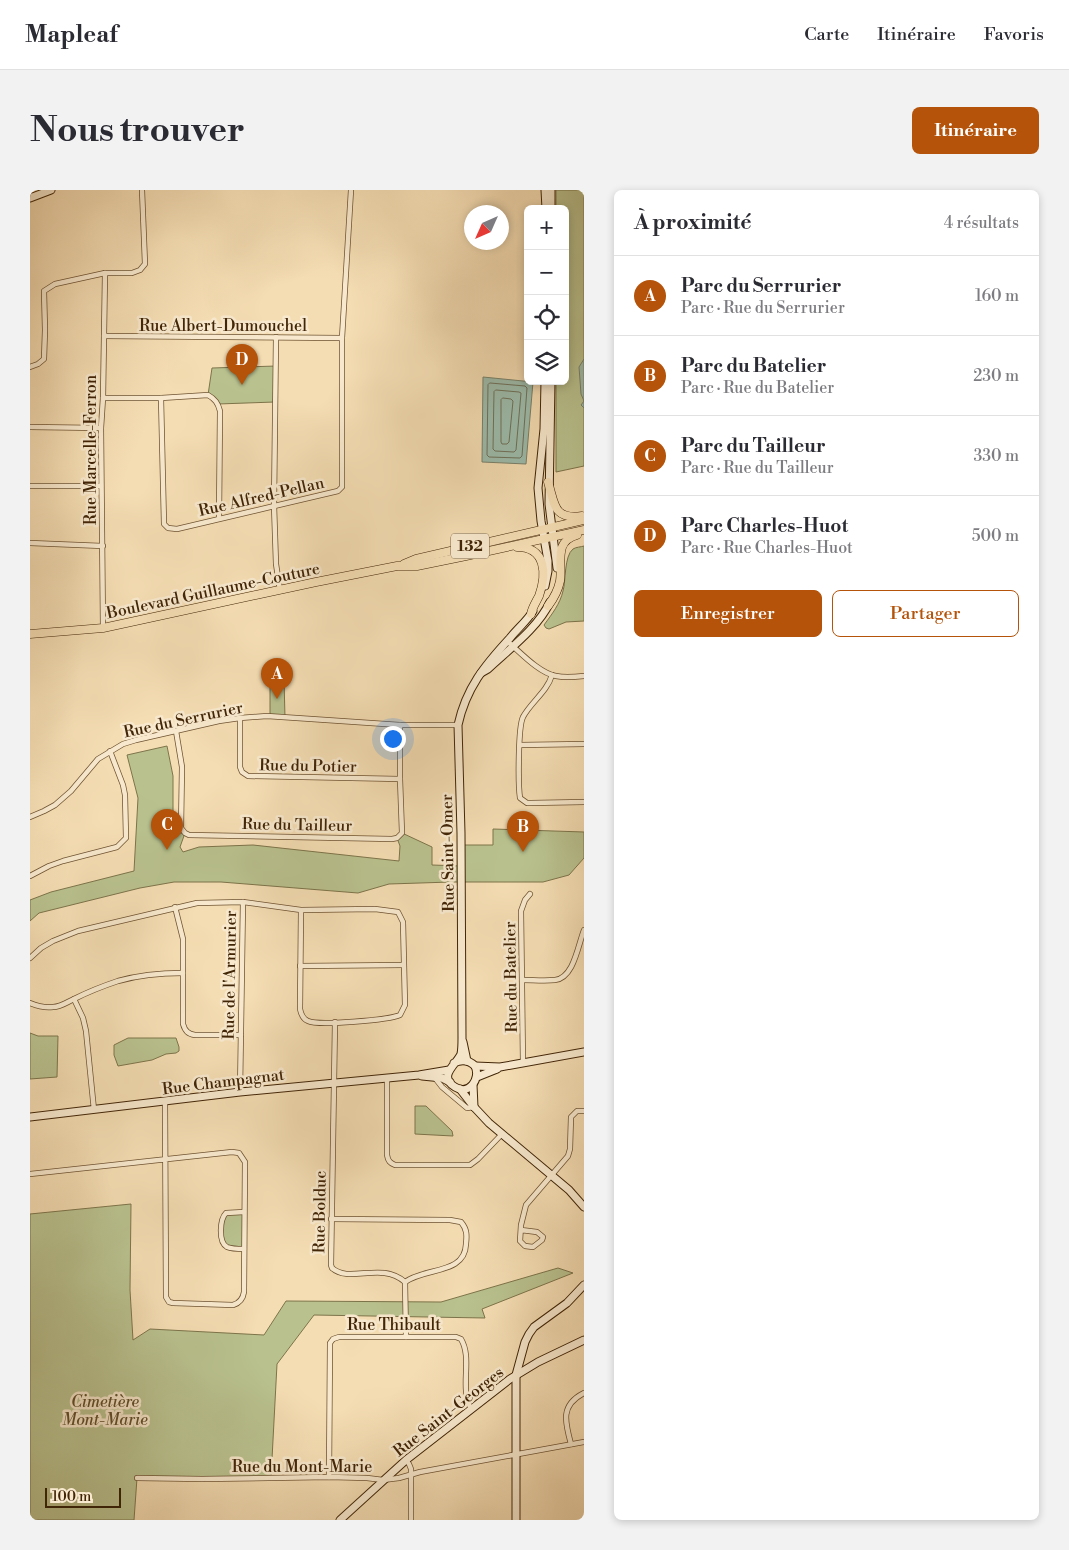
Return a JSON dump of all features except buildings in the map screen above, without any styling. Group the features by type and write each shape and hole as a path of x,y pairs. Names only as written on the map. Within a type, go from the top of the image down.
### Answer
{"main road":[{"path":"548,482 553,503 558,511 568,516 584,516"},
{"name":"Boulevard Guillaume-Couture","path":"400,566 416,559 584,520"},
{"name":"Boulevard Guillaume-Couture","path":"30,634 103,628 280,590 400,566 417,566 548,537 584,531"},
{"path":"548,606 555,597 560,583 561,546 566,539 584,531"},
{"path":"497,549 527,548 540,558 543,572 541,587 531,614"}],"street":[{"path":"30,198 51,190"},
{"path":"30,367 44,359 44,291 55,284 105,273 132,273 140,270 146,264 142,190"},
{"name":"Rue Alfred-Pellan","path":"162,398 164,524 168,528 177,528 338,491 342,487 342,338 350,190"},
{"path":"546,190 546,205"},
{"path":"551,190 551,205"},
{"name":"Rue Marcelle-Ferron","path":"103,628 101,428 105,273"},
{"name":"Rue Albert-Dumouchel","path":"104,336 342,338"},
{"path":"276,338 274,505 276,564 280,590"},
{"name":"Rue Saint-Omer","path":"510,643 541,618 556,585 557,561 548,537 542,529 538,481 544,429 545,385"},
{"name":"Rue Saint-Omer","path":"454,1063 461,1054 462,1038 461,833 458,725 467,695 481,673 488,669 531,614 541,598 547,577 548,537 551,527 548,482 550,385"},
{"path":"103,398 162,398 208,395 214,399 220,410 219,518"},
{"path":"30,427 101,428"},
{"path":"30,486 101,486"},
{"path":"30,543 103,546"},
{"path":"510,643 540,669 552,675 563,677 584,676"},
{"path":"552,675 549,683 523,717 520,725 520,798 531,803 584,802"},
{"name":"Rue du Serrurier","path":"30,817 44,811 62,799 71,791 91,765 110,751 136,740 176,731 240,718 267,716 400,725 458,725"},
{"name":"Rue du Potier","path":"240,718 240,767 242,772 248,776 400,779"},
{"name":"Rue du Tailleur","path":"176,731 182,767 181,828 185,833 193,836 397,838 402,832 400,725"},
{"path":"520,745 584,744"},
{"path":"30,876 63,861 117,847 126,838 125,794 110,751"},
{"name":"Rue du Batelier","path":"524,1063 522,911 525,900 530,894"},
{"path":"243,902 301,910 375,909 398,912 403,922 404,1004 400,1015 336,1022 310,1022 303,1018 300,1009 301,910"},
{"name":"Rue de l'Armurier","path":"30,958 41,948 53,941 78,931 197,903 243,902 240,1092"},
{"path":"175,908 183,939 183,1024 187,1032 195,1035 241,1035"},
{"path":"523,980 555,980 565,976 571,968 584,930"},
{"path":"300,966 403,965"},
{"path":"30,1003 54,1008 125,979 151,974 183,973"},
{"path":"74,999 86,1031 94,1110"},
{"name":"Rue Bolduc","path":"336,1022 330,1260 332,1268 340,1273 384,1272 400,1277 405,1282"},
{"name":"Rue Saint-Omer","path":"462,1038 467,1061"},
{"path":"477,1077 500,1068 584,1052"},
{"path":"500,1068 475,1066 463,1060 454,1063 449,1070 449,1078 453,1086 460,1089 489,1123 570,1190 584,1206"},
{"path":"474,1107 473,1085 477,1077 475,1066"},
{"name":"Rue Champagnat","path":"30,1117 240,1092 419,1075 449,1070"},
{"name":"Rue Champagnat","path":"419,1075 442,1078 450,1082"},
{"path":"387,1078 387,1155 391,1163 396,1165 470,1165 502,1134"},
{"path":"436,1078 442,1087 467,1108 474,1107"},
{"path":"460,1089 469,1088 473,1085"},
{"path":"30,1174 164,1160 232,1152 239,1153 245,1162 244,1292 241,1301 232,1305 169,1302 166,1297 164,1160 164,1102"},
{"path":"521,1230 537,1232 543,1237 542,1240 533,1247 525,1246 520,1241 521,1230 526,1205 568,1156 571,1117 577,1111 584,1111"},
{"path":"244,1212 226,1213 223,1216 222,1223 224,1245 228,1248 244,1249"},
{"path":"331,1219 450,1220 461,1222 467,1231 466,1251 461,1260 444,1268 416,1276 405,1282 406,1337"},
{"path":"516,1520 516,1375 525,1342 528,1334 534,1327 567,1303 584,1285"},
{"name":"Rue Thibault","path":"329,1477 330,1343 334,1339 339,1337 456,1337 461,1339 465,1350 467,1401 472,1409"},
{"name":"Rue Saint-Georges","path":"340,1520 406,1460 516,1375 584,1340"},
{"path":"525,1342 523,1355 525,1361 538,1362"},
{"path":"571,1444 566,1413 567,1407 584,1393"},
{"name":"Rue du Mont-Marie","path":"137,1478 329,1477 383,1480 584,1442"},
{"path":"406,1460 409,1464 410,1474 411,1520"}],"green space":[{"path":"556,190 584,190 584,466 556,472 556,385 569,385 569,205 556,205"},
{"path":"276,366 275,402 218,404 208,395 212,368"},
{"path":"584,546 584,621 566,622 549,629 546,628 544,625 562,596 570,552 574,548"},
{"path":"284,679 285,718 270,717 270,681"},
{"path":"167,746 173,776 173,829 175,833 185,833 180,847 183,852 199,847 253,845 399,861 400,846 397,838 402,833 432,847 432,865 461,866 461,845 493,845 493,829 584,832 584,858 569,875 543,882 389,884 358,893 221,882 174,882 140,888 39,913 30,921 30,900 51,892 134,871 138,798 127,755"},
{"path":"30,1033 38,1036 58,1036 57,1077 30,1079"},
{"path":"128,1038 176,1038 179,1051 152,1060 118,1066 114,1055 114,1045"},
{"path":"415,1106 426,1106 452,1131 453,1136 415,1134"},
{"name":"Cimetière Mont-Marie","path":"131,1204 130,1290 133,1340 150,1329 264,1335 286,1301 441,1302 558,1268 573,1273 482,1309 485,1318 314,1315 277,1364 271,1478 137,1478 134,1520 30,1520 30,1214"},
{"path":"244,1212 244,1249 224,1245 223,1216"}],"water":[{"path":"584,359 584,401 581,394 579,367"},
{"path":"483,377 524,381 524,385 533,385 526,464 482,462"}],"place":[{"name":"Parc Charles-Huot","path":"242,385"},
{"name":"Parc du Serrurier","path":"277,699"},
{"name":"Parc du Tailleur","path":"167,850"},
{"name":"Parc du Batelier","path":"523,852"}]}
